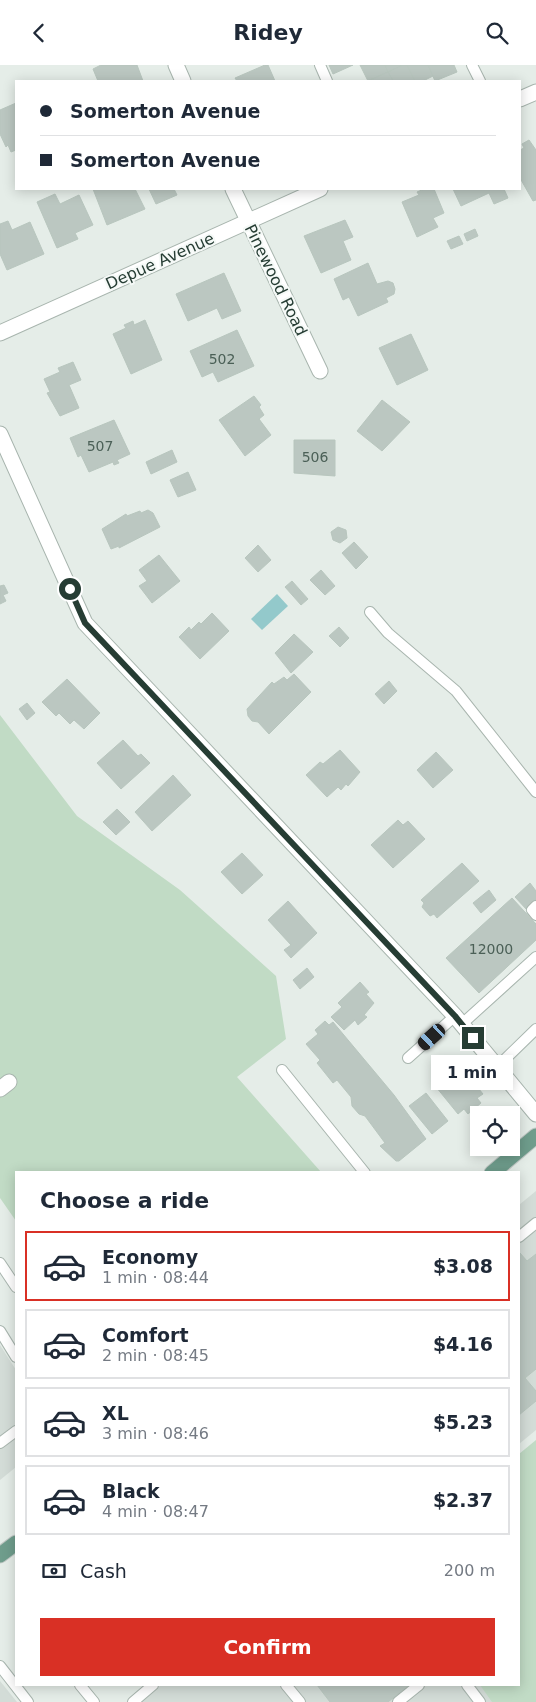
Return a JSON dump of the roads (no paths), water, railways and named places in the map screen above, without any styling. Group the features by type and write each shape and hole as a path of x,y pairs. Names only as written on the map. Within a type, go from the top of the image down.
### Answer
{"main road":[{"path":"494,1171 536,1136"},
{"path":"0,1555 15,1544"}],"street":[{"path":"176,65 183,80"},
{"path":"521,99 536,92"},
{"name":"Pinewood Road","path":"233,190 320,371"},
{"name":"Depue Avenue","path":"0,333 318,190"},
{"path":"0,433 85,623 458,1020 536,1114"}],"lane":[{"path":"320,65 327,80"},
{"path":"472,65 480,80"},
{"path":"370,612 388,633 456,691 536,792"},
{"path":"536,907 532,910 536,915"},
{"path":"408,1059 536,957"},
{"path":"497,1067 536,1029"},
{"path":"282,1070 363,1171"},
{"path":"520,1236 536,1223"},
{"path":"0,1263 15,1286"},
{"path":"0,1331 15,1355"},
{"path":"0,1443 15,1432"},
{"path":"0,1666 15,1685"},
{"path":"16,1686 28,1702"},
{"path":"81,1686 94,1702"},
{"path":"133,1702 152,1686"},
{"path":"287,1686 300,1702"},
{"path":"398,1702 410,1698 418,1686"},
{"path":"468,1686 480,1702"}],"water":[{"path":"277,594 288,606 262,630 251,619"}]}
